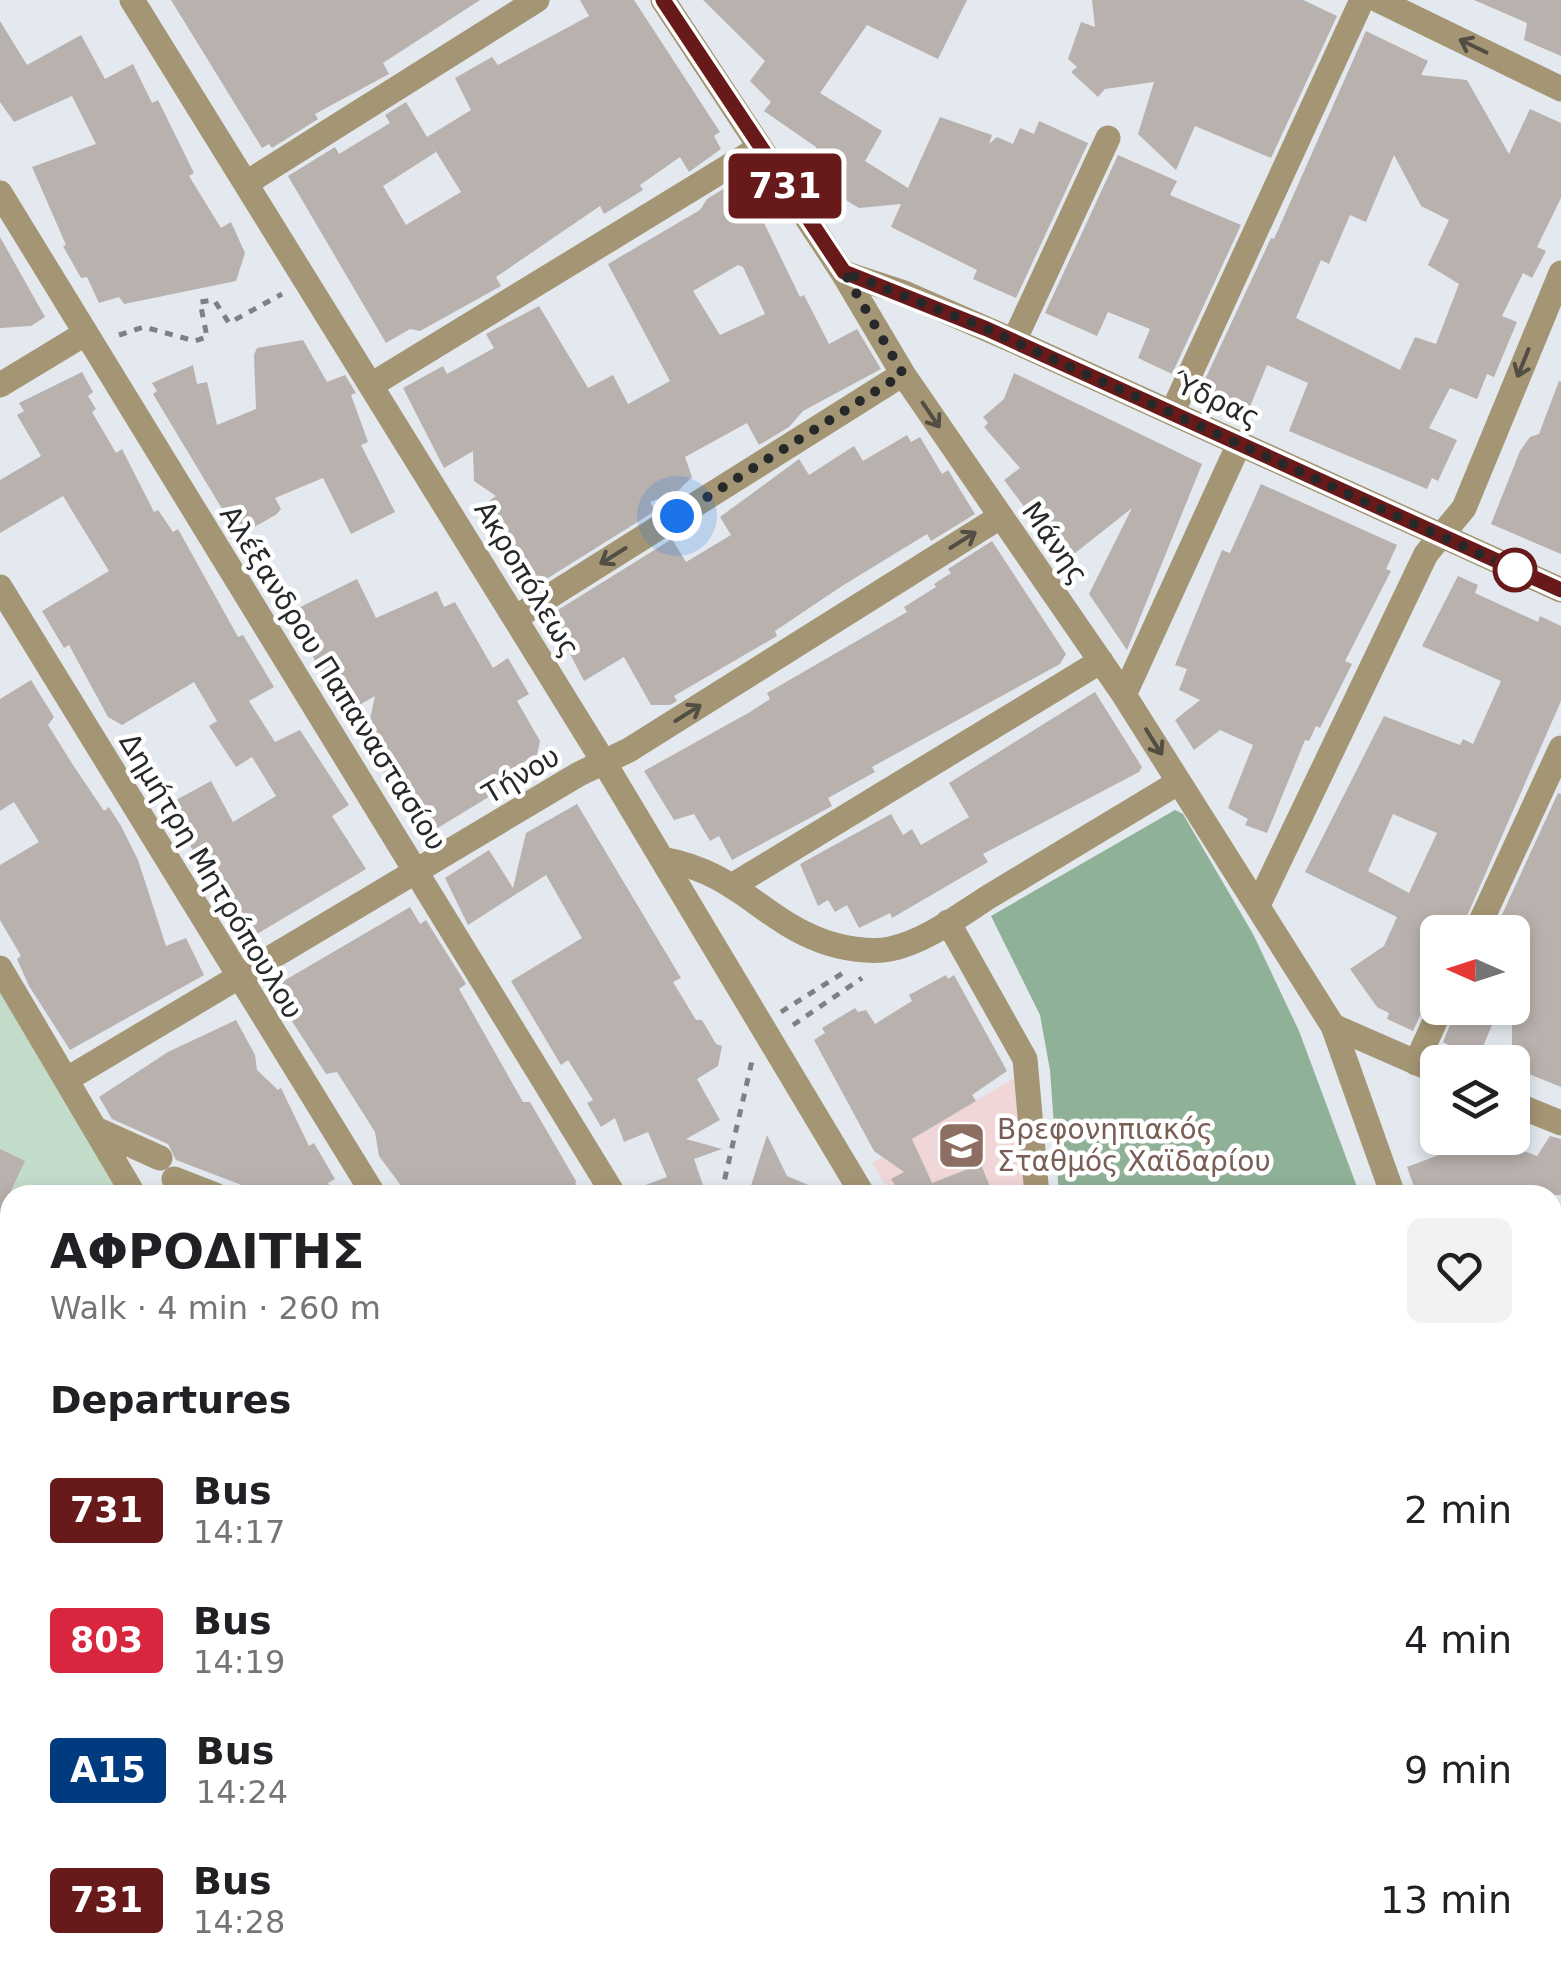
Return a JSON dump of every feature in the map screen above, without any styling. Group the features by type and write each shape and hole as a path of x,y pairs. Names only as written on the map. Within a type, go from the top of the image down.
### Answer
{"street":[{"name":"Ακροπόλεως","path":"132,0 373,384 857,1185"},
{"path":"248,182 538,0"},
{"name":"Μάνης","path":"664,0 844,272 903,374 1124,695 1333,1026 1389,1185"},
{"path":"1172,412 1362,0"},
{"path":"1378,0 1561,89"},
{"path":"1014,341 1108,138"},
{"path":"373,384 759,148"},
{"name":"Αλέξανδρου Παπαναστασίου","path":"0,193 608,1185"},
{"name":"Ύδρας","path":"844,272 904,293 1014,341 1561,590"},
{"path":"1258,904 1426,554 1445,536 1464,508 1561,274"},
{"path":"0,385 89,339"},
{"path":"515,618 903,374"},
{"path":"1124,695 1239,444"},
{"name":"Τήνου","path":"68,1078 579,774 605,764 1000,517"},
{"name":"Δημήτρη Μητρόπουλου","path":"0,587 368,1185"},
{"path":"734,884 1101,661"},
{"path":"1484,915 1561,748"},
{"path":"662,858 690,864 734,884 782,919 822,941 854,948 892,949 948,922 1179,782"},
{"path":"948,922 1025,1059 1036,1185"},
{"path":"0,968 129,1185"},
{"path":"1333,1026 1420,1064"},
{"path":"1530,1109 1561,1122"},
{"path":"100,1131 197,1185"}],"path":[{"path":"89,339 144,327 194,340 207,337 200,302 214,300 229,324 307,279"},
{"path":"765,1032 847,970"},
{"path":"765,1032 858,984"},
{"path":"723,1185 744,1091"}],"shaded area":[{"name":"Βρεφονηπιακός Σταθμός Χαϊδαρίου","path":"1014,1078 1026,1185 886,1185 872,1163"}],"green space":[{"path":"1175,810 1183,814 1253,934 1299,1031 1356,1185 1058,1185 1050,1070 1040,1015 991,916"},
{"path":"0,982 119,1185 0,1185"}],"building":[{"path":"171,0 480,0 383,63 389,74 315,114 318,119 272,148 269,144 262,148"},
{"path":"580,0 634,0 720,132 714,136 721,149 689,172 680,157 640,185 643,190 604,214 600,206 496,277 501,286 420,331 410,329 386,343 288,176 335,147 339,154 390,123 385,115 406,102 427,137 471,110 455,78 492,57 498,65 589,16","holes":["427,137 461,192 406,225 383,186 436,152"]},
{"path":"703,0 967,0 938,59 867,25 820,93 882,131 865,161 908,188 940,117 992,135 989,144 997,137 1013,144 1020,128 1034,134 1039,121 1088,143 1016,298 973,279 977,270 891,227 901,204 859,208 844,199 840,188 815,163 816,147 764,111 771,102 750,81 765,61"},
{"path":"1092,0 1303,0 1337,16 1271,158 1195,126 1176,170 1138,134 1154,82 1105,89 1098,97 1071,72 1077,67 1068,59 1081,22 1095,27"},
{"path":"1474,0 1561,0 1561,56 1524,40 1527,23"},
{"path":"0,21 27,65 81,35 105,79 133,64 152,103 158,100 194,173 189,176 221,228 231,222 245,253 236,281 124,304 119,297 99,303 87,277 81,278 63,246 66,245 32,167 96,144 72,96 14,122 0,102"},
{"path":"1366,31 1428,61 1421,75 1467,80 1509,154 1530,109 1561,123 1561,198 1537,247 1546,251 1532,278 1523,273 1502,316 1517,322 1494,377 1487,374 1477,399 1450,388 1429,428 1457,440 1438,481 1432,478 1427,489 1289,431 1308,383 1267,365 1249,409 1201,388 1271,238 1274,239","holes":["1394,155 1421,206 1449,220 1428,265 1459,284 1436,344 1415,337 1400,370 1296,318 1321,260 1329,264 1350,215 1366,222"]},
{"path":"1118,155 1177,181 1170,195 1241,225 1172,374 1138,358 1150,329 1108,312 1097,336 1045,313"},
{"path":"728,186 733,195 747,188 800,297 804,295 829,344 857,329 881,369 803,411 789,427 759,445 747,423 685,457 692,477 676,493 650,502 655,511 532,588 481,507 496,496 474,481 473,451 444,468 403,388 443,366 447,374 494,348 486,334 539,306 588,388 613,375 628,404 670,381 608,264 700,210 707,199","holes":["738,265 743,267 765,314 720,335 693,291"]},
{"path":"0,237 45,317 31,326 0,328"},
{"path":"303,340 327,382 345,375 356,393 351,395 368,442 361,445 395,512 351,534 323,478 275,498 281,509 277,514 244,533 236,532 153,394 157,391 152,383 193,365 197,384 207,382 217,425 256,409 257,348"},
{"path":"82,372 93,392 88,396 96,409 92,412 116,453 122,449 154,512 158,510 173,532 178,529 238,637 243,635 274,687 249,701 275,742 300,730 349,805 332,816 366,869 245,941 167,805 211,781 233,822 276,796 252,757 236,767 209,726 217,721 194,682 122,725 108,717 69,645 64,648 42,611 109,571 63,496 0,533 0,480 41,456 17,415 24,411 19,403"},
{"path":"1014,373 1202,464 1127,650 1089,594 1132,508 1065,561 1004,480 1020,468 984,427 988,423 983,417 1004,399"},
{"path":"1559,381 1561,554 1491,524 1520,451 1530,437 1539,434"},
{"path":"907,435 911,442 920,437 942,474 948,470 975,514 931,541 927,534 842,586 775,631 777,636 674,696 677,701 670,705 651,705 624,657 584,681 550,615 672,539 686,562 731,535 720,517 799,459 809,475 854,446 863,461"},
{"path":"1261,484 1397,545 1386,569 1391,571 1345,661 1352,664 1320,728 1316,726 1309,741 1305,740 1267,833 1245,825 1248,819 1228,808 1253,745 1220,730 1194,750 1175,720 1200,700 1179,690 1187,669 1175,665 1222,550 1230,553"},
{"path":"992,541 1066,654 1060,664 872,767 875,772 828,798 832,806 732,860 719,836 710,841 694,814 674,820 644,771 750,712 770,699 767,693 907,612 904,607 936,587 934,584 951,573 948,569"},
{"path":"1458,576 1478,585 1475,593 1538,622 1540,616 1561,626 1561,701 1467,915 1420,915 1420,1016 1413,1031 1387,1019 1389,1013 1377,1007 1350,969 1384,946 1397,917 1305,872 1384,716 1460,745 1463,739 1473,744 1501,681 1422,646","holes":["1393,814 1437,833 1409,893 1368,871"]},
{"path":"357,579 376,618 437,591 444,607 455,602 493,668 508,658 529,694 517,701 540,741 537,755 498,776 505,787 423,837 365,742 375,696 349,711 337,690 329,691 292,611"},
{"path":"31,680 54,717 48,725 104,811 109,807 121,826 138,860 166,946 186,938 204,975 70,1050 29,986 17,959 21,956 0,920 0,865 39,842 14,802 0,811 0,699"},
{"path":"1095,692 1142,767 1139,772 983,854 988,862 892,918 890,913 859,928 847,905 835,912 828,900 818,906 800,864 891,814 903,835 912,829 921,845 969,817 949,783"},
{"path":"1558,793 1561,794 1561,1087 1530,1074 1530,1045 1512,1045 1512,1025 1530,1025 1530,915 1502,915"},
{"path":"577,804 681,978 673,982 696,1020 702,1020 716,1044 722,1046 718,1066 697,1079 720,1120 686,1139 722,1149 694,1159 703,1185 645,1185 667,1177 648,1132 624,1142 615,1118 601,1127 587,1103 593,1100 568,1060 561,1065 511,981 582,938 546,875 468,925 445,878 489,850 513,888 526,833"},
{"path":"410,907 420,924 426,920 466,984 459,989 523,1102 530,1102 575,1185 401,1185 379,1156 375,1132 337,1072 326,1074 279,1001 285,997 282,982"},
{"path":"946,975 948,979 954,975 1007,1071 972,1095 976,1101 912,1139 932,1183 981,1164 989,1185 895,1185 891,1179 904,1172 874,1151 814,1040 825,1033 822,1028 855,1008 858,1012 866,1010 875,1024 912,1001 909,995"},
{"path":"236,1020 255,1055 257,1070 278,1090 281,1088 309,1146 314,1143 335,1179 329,1185 242,1185 176,1160 168,1144 112,1119 99,1097 168,1052"},
{"path":"1450,1025 1492,1025 1484,1045 1443,1042"},
{"path":"767,1135 787,1176 808,1185 751,1185"},
{"path":"1550,1136 1561,1139 1561,1185 1413,1185 1407,1167 1439,1155 1537,1156"},
{"path":"0,1149 25,1161 14,1185 0,1185"}],"bus line":[{"name":"731","path":"663,0 844,272 987,329 1561,590"}],"place":[{"name":"Βρεφονηπιακός Σταθμός Χαϊδαρίου","path":"962,1145"}],"route":[{"path":"677,516 903,374 844,272 987,329 1515,570"}]}
